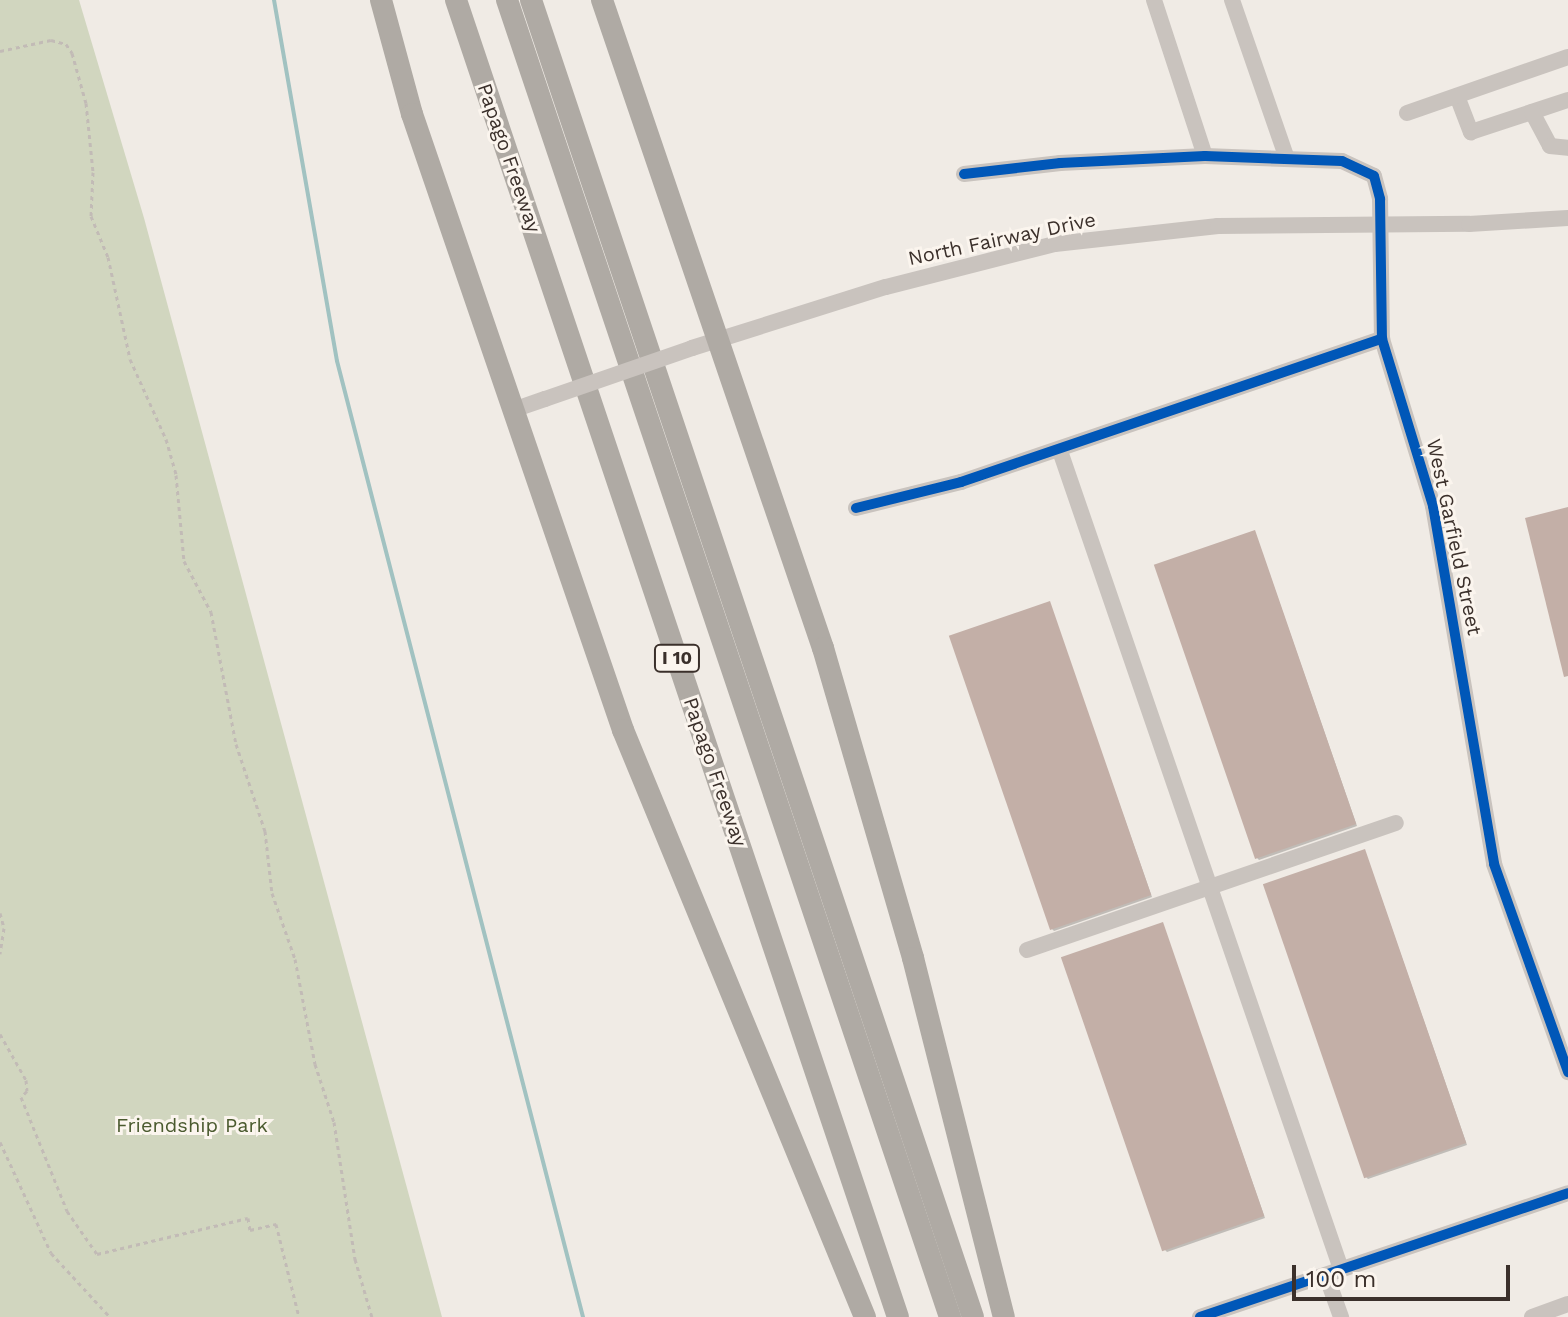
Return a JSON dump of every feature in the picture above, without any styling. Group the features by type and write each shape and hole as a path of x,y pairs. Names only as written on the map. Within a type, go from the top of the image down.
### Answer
{"highway":[{"path":"381,0 412,114 623,730 682,885 865,1317"},
{"name":"Papago Freeway","path":"456,0 898,1317"},
{"path":"507,0 950,1317"},
{"path":"531,0 973,1317"},
{"path":"602,0 722,341 869,803 1004,1317"}],"street":[{"path":"1154,0 1205,156"},
{"path":"1232,0 1287,159"},
{"path":"1407,113 1568,57"},
{"path":"1457,96 1471,132 1568,100"},
{"path":"1532,112 1550,146 1568,148"},
{"name":"West Garfield Street","path":"964,174 1205,156 1342,161 1366,168 1378,186 1382,339 1433,506 1494,864 1568,1072"},
{"name":"North Fairway Drive","path":"513,410 692,348 886,287 1055,244 1218,226 1379,225 1568,218"},
{"path":"856,508 1060,451 1382,339"},
{"path":"1060,451 1210,888 1334,1272 1341,1317"},
{"path":"1027,950 1396,823"},
{"path":"1200,1317 1568,1193"},
{"path":"1532,1317 1568,1304"}],"path":[{"path":"0,51 51,40 72,53 86,103 91,216 108,257 130,359 166,439 176,475 184,561 211,612 236,744 265,831 272,893 295,959 315,1064 334,1122 355,1259 372,1317"},
{"path":"0,913 4,928 0,954"},
{"path":"0,1034 26,1080 27,1091 21,1097 67,1211 97,1254 248,1218 250,1230 276,1224 299,1317"},
{"path":"0,1142 51,1253 110,1317"}],"green space":[{"name":"Friendship Park","path":"0,0 79,0 144,218 442,1317 0,1317"}],"building":[{"path":"1568,507 1568,676 1564,677 1525,518"},
{"path":"1255,530 1356,824 1255,859 1154,565"},
{"path":"1050,601 1151,895 1050,930 949,636"},
{"path":"1365,849 1466,1143 1364,1178 1263,884"},
{"path":"1163,922 1264,1216 1162,1251 1061,957"}],"waterway":[{"path":"274,0 337,361 583,1317"}],"cycle path":[{"path":"964,174 1060,163 1205,156 1342,161 1374,176 1380,199 1382,339 1433,506 1494,864 1568,1072"},
{"path":"856,508 961,482 1382,339"},
{"path":"1200,1317 1568,1193"}]}
